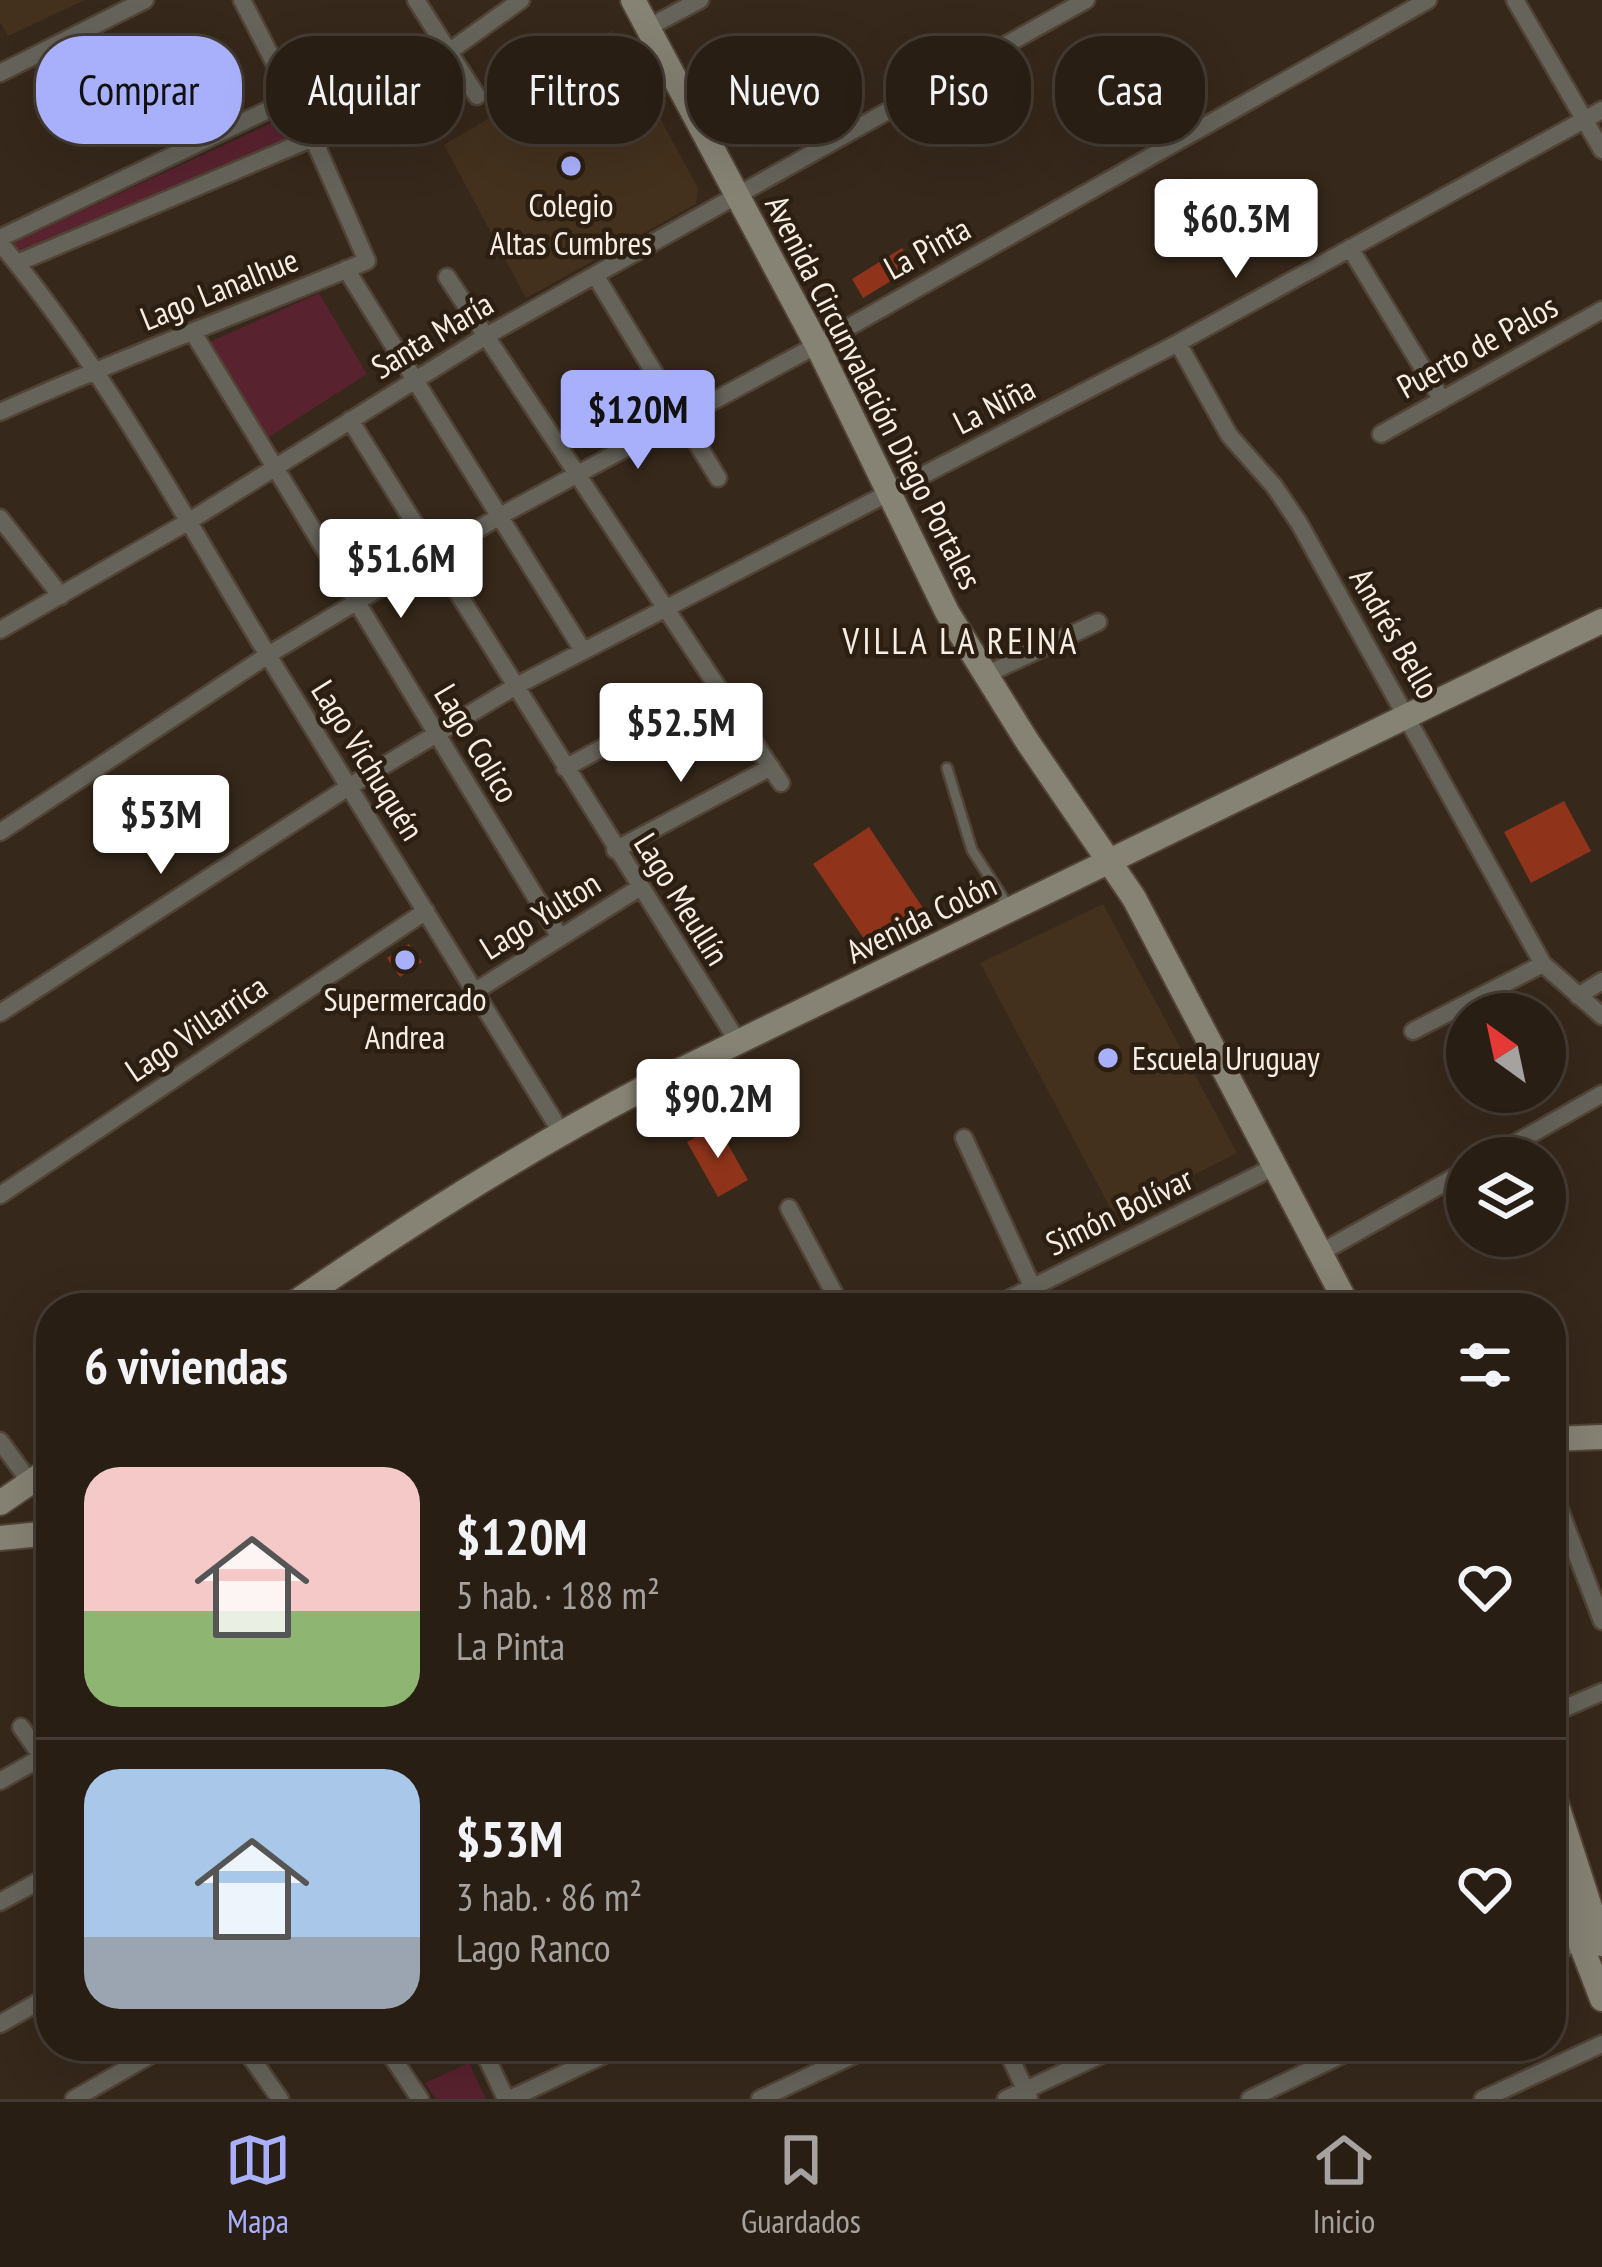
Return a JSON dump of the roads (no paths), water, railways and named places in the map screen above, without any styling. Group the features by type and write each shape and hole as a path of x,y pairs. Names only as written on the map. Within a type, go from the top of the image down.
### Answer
{"street":[{"path":"0,73 145,0"},
{"path":"242,0 266,46"},
{"path":"416,0 440,36"},
{"path":"463,42 521,0"},
{"name":"Avenida Circunvalación Diego Portales","path":"633,0 817,345 947,611 1134,898 1341,1293"},
{"path":"649,28 700,0"},
{"name":"Santa María","path":"0,630 191,520 486,336 1086,0"},
{"path":"1515,0 1602,150"},
{"name":"La Pinta","path":"0,832 268,655 500,516 817,345 1423,1"},
{"path":"463,72 477,95"},
{"name":"La Niña","path":"0,1013 350,786 516,686 1178,343 1602,110"},
{"path":"0,240 266,111"},
{"path":"17,263 299,144"},
{"name":"Lago Lanalhue","path":"0,412 367,260 316,144"},
{"name":"Lago Vichuquén","path":"0,240 191,520 268,655 561,1132"},
{"path":"1350,248 1442,400"},
{"path":"346,269 582,649"},
{"path":"596,274 718,478"},
{"path":"447,277 776,775 615,850"},
{"name":"Puerto de Palos","path":"1381,434 1602,310"},
{"name":"Lago Colico","path":"194,334 560,937"},
{"name":"Andrés Bello","path":"1178,343 1229,435 1274,486 1298,523 1543,964 1602,1014"},
{"name":"Lago Meullín","path":"350,420 738,1042"},
{"path":"0,518 61,596"},
{"name":"Avenida Colón","path":"308,1293 561,1132 1602,621"},
{"path":"986,675 1098,622"},
{"path":"565,768 717,686"},
{"name":"Lago Yulton","path":"474,992 639,888"},
{"name":"Lago Villarrica","path":"0,1195 426,911"},
{"path":"1413,1031 1543,964"},
{"path":"1578,995 1602,982"},
{"path":"1526,1137 1602,1094"},
{"path":"964,1138 1034,1293"},
{"name":"Simón Bolívar","path":"1022,1293 1274,1167"},
{"path":"1319,1253 1446,1182"},
{"path":"789,1208 834,1293"},
{"path":"1566,1438 1602,1437"},
{"path":"0,1441 36,1470"},
{"path":"0,1503 36,1481"},
{"path":"1566,1520 1596,1587 1602,1621"},
{"path":"0,1538 36,1534"},
{"path":"1566,1708 1602,1692"},
{"path":"20,1726 36,1749"},
{"path":"0,1781 36,1768"},
{"path":"1566,1847 1602,1999"},
{"path":"0,1902 36,1882"},
{"path":"1566,1896 1590,1943"},
{"path":"0,2024 36,2004"},
{"path":"1566,2061 1602,2044"},
{"path":"74,2099 140,2061"},
{"path":"253,2061 280,2099"},
{"path":"395,2061 420,2099"},
{"path":"489,2061 508,2099 590,2061"},
{"path":"760,2099 841,2061"},
{"path":"1012,2061 1028,2094"},
{"path":"1006,2099 1028,2094 1091,2061"},
{"path":"1250,2099 1329,2061"},
{"path":"1483,2099 1565,2061"}],"lane":[{"path":"946,768 972,850 1011,911"}],"place":[{"name":"Colegio Altas Cumbres","path":"571,166"},
{"name":"Supermercado Andrea","path":"405,960"},
{"name":"Escuela Uruguay","path":"1108,1058"}],"district":[{"name":"VILLA LA REINA","path":"961,641"}]}
